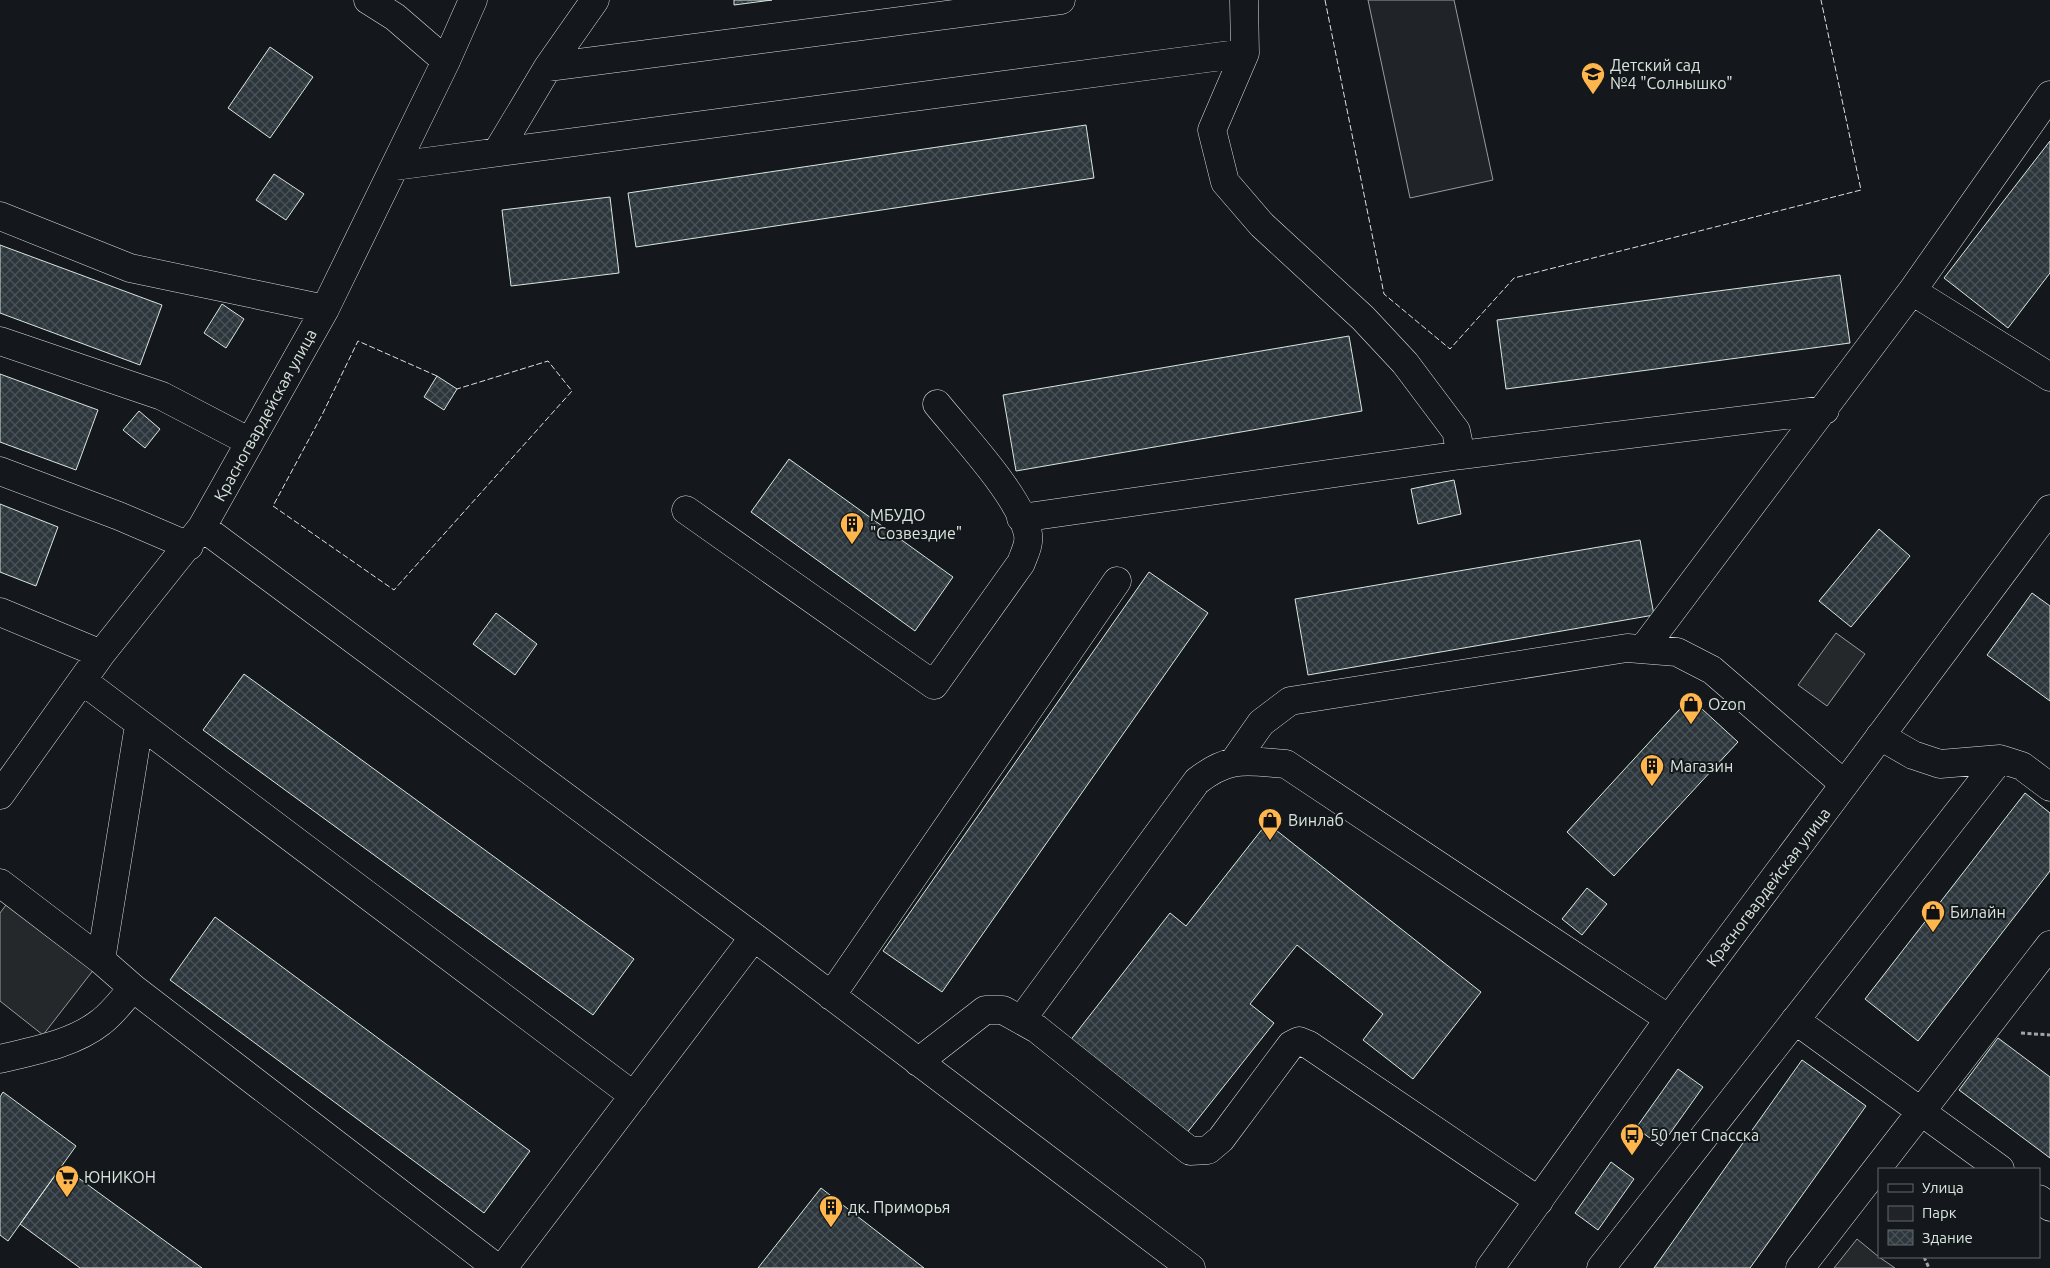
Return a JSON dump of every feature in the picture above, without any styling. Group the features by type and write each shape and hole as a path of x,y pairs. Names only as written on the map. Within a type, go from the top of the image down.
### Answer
{"street":[{"path":"368,0 398,9 446,61"},
{"name":"Красногвардейская улица","path":"0,795 101,654 196,536 325,309 446,61 473,0"},
{"path":"496,152 548,67 595,0"},
{"path":"548,67 1061,0"},
{"path":"1244,0 1245,53 1212,130 1225,182 1262,225 1363,318 1405,363 1456,431 1461,455"},
{"path":"395,166 1245,53"},
{"path":"1643,649 1825,410 1912,291 2050,95"},
{"path":"0,216 130,268 325,309"},
{"path":"1912,291 2050,377"},
{"path":"0,341 162,396 250,442"},
{"path":"686,510 934,685 1021,563 1028,543 1027,530 1009,494 937,404"},
{"path":"1021,518 1461,455 1825,410"},
{"path":"0,471 119,516 196,536 754,937 1191,1268"},
{"name":"Красногвардейская улица","path":"1490,1268 1670,1019 2050,509"},
{"path":"831,996 1117,581"},
{"path":"0,612 101,654"},
{"path":"1236,760 1261,723 1290,701 1627,648 1677,652 1712,670 1844,784"},
{"path":"83,681 634,1096"},
{"path":"101,960 140,725"},
{"path":"1880,736 1913,755 1940,764 2000,759 2022,766 2050,787"},
{"path":"1602,1268 2000,759"},
{"path":"1022,1019 1197,781 1214,768 1236,760 1286,764 1670,1019"},
{"path":"0,883 101,960 133,988 497,1268"},
{"path":"503,1268 754,937"},
{"path":"1800,1268 2050,945"},
{"path":"0,1060 79,1035 102,1022 133,988"},
{"path":"918,1062 985,1010 1003,1010 1022,1019 1190,1151 1208,1150 1221,1139 1291,1045 1299,1041 1309,1045 1539,1201"},
{"path":"1795,1020 1999,1168"}],"green space":[{"path":"1368,0 1454,0 1493,180 1410,198"}],"shaded area":[{"path":"1836,633 1865,654 1827,706 1798,685"},
{"path":"12,897 98,964 43,1035 0,1001 0,913"},
{"path":"1857,1239 1878,1258 1895,1268 1834,1268"}],"building":[{"path":"734,0 772,0 734,5"},
{"path":"270,47 313,77 270,138 228,108"},
{"path":"1086,125 1094,178 636,247 628,193"},
{"path":"2050,141 2050,273 2008,328 1944,278"},
{"path":"274,174 304,194 286,220 256,200"},
{"path":"610,197 619,273 511,286 502,210"},
{"path":"0,245 162,305 140,365 0,313"},
{"path":"1840,275 1850,343 1506,389 1497,320"},
{"path":"222,304 244,319 226,348 204,333"},
{"path":"1349,336 1362,411 1016,471 1003,395"},
{"path":"0,374 98,410 76,470 0,442"},
{"path":"437,376 457,389 444,410 424,397"},
{"path":"139,411 160,429 145,448 123,430"},
{"name":"МБУДО \"Созвездие\"","path":"789,459 953,577 915,631 751,512"},
{"path":"1454,480 1461,514 1418,524 1411,489"},
{"path":"0,504 58,527 36,586 0,572"},
{"path":"1879,529 1910,556 1851,627 1819,601"},
{"path":"1640,540 1654,615 1308,675 1295,599"},
{"path":"1149,572 1208,613 942,992 883,951"},
{"path":"2032,593 2050,606 2050,701 1987,655"},
{"path":"496,613 537,644 515,675 473,644"},
{"path":"244,674 634,959 593,1015 203,730"},
{"name":"Магазин","path":"1690,698 1738,742 1614,876 1567,832"},
{"path":"2025,793 2050,813 2050,871 1918,1041 1865,999"},
{"path":"1267,823 1481,992 1413,1079 1363,1040 1383,1014 1297,945 1250,1004 1274,1023 1186,1134 1069,1042 1170,913 1186,926"},
{"path":"1587,888 1607,904 1582,935 1562,919"},
{"path":"215,917 530,1151 484,1213 170,980"},
{"path":"1998,1038 2050,1077 2050,1158 1959,1090"},
{"path":"1802,1060 1866,1106 1750,1268 1654,1268"},
{"path":"1678,1069 1703,1087 1661,1146 1636,1128"},
{"path":"3,1092 76,1146 8,1241 0,1235 0,1097"},
{"path":"1611,1162 1634,1179 1598,1230 1575,1213"},
{"path":"62,1166 202,1268 80,1268 20,1224"},
{"name":"дк. Приморья","path":"821,1188 924,1268 758,1268"}],"fence":[{"path":"1325,0 1384,294 1450,349 1514,278 1861,190 1821,0"},
{"path":"437,376 358,341 322,415 273,506 394,590 572,391 548,361 457,389"}],"place":[{"name":"Детский сад №4 \"Солнышко\"","path":"1593,95"},
{"name":"МБУДО \"Созвездие\"","path":"852,545"},
{"name":"Ozon","path":"1691,725"},
{"name":"Магазин","path":"1652,787"},
{"name":"Винлаб","path":"1270,841"},
{"name":"Билайн","path":"1933,933"},
{"name":"50 лет Спасска","path":"1632,1156"},
{"name":"ЮНИКОН","path":"67,1198"},
{"name":"дк. Приморья","path":"831,1228"}]}
